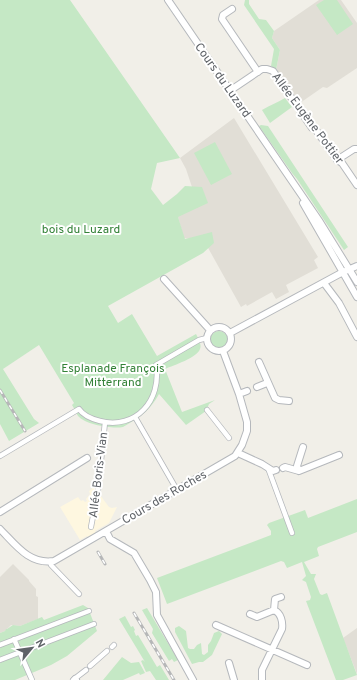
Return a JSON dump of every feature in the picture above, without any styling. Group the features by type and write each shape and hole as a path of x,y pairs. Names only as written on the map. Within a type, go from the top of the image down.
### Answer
{"street":[{"name":"Cours du Luzard","path":"168,0 320,222 357,282"},
{"path":"232,9 223,15 222,19 258,72"},
{"name":"Allée Eugène Pottier","path":"231,90 258,72 267,68 273,71 312,128 316,130 336,160 342,163 357,185"},
{"path":"336,160 354,149 357,149"},
{"name":"Cours du Luzard","path":"278,160 357,297"},
{"path":"230,333 343,272 357,266"},
{"path":"164,279 210,330"},
{"path":"324,283 339,303 357,337"},
{"path":"221,327 228,330 230,333 231,344 226,350 219,352 208,346 207,338 210,330 221,327"},
{"path":"0,456 79,409 90,418 105,422 120,422 135,417 151,400 157,383 156,365 199,340 207,338"},
{"path":"223,351 239,394 247,422 246,431 238,453 273,471 276,470"},
{"path":"259,362 267,383 275,398 289,401"},
{"path":"257,387 267,383"},
{"path":"239,394 247,391"},
{"path":"207,410 229,438"},
{"path":"135,417 177,490"},
{"name":"Allée Boris-Vian","path":"91,527 98,490 105,422"},
{"path":"298,472 297,466 304,447"},
{"name":"Cours des Roches","path":"50,561 60,558 238,453"},
{"path":"283,468 286,466 298,472 339,455"},
{"path":"0,512 87,458"},
{"path":"268,468 292,533"},
{"path":"0,529 30,558 50,561 51,565 79,594"},
{"path":"106,531 110,539 134,553 145,571 156,592 157,615 193,680"},
{"path":"274,610 276,599 281,597"},
{"path":"0,645 89,610"},
{"path":"250,614 257,617 274,610"},
{"path":"262,680 262,670 283,624 279,613 274,610"},
{"path":"0,660 94,624"},
{"path":"216,624 307,665"},
{"path":"14,640 32,680"},
{"path":"90,666 108,651"},
{"path":"229,663 234,680"},
{"path":"75,680 86,670"}],"shaded area":[{"path":"319,0 341,0 357,23 357,68 327,88 323,87 300,103 276,70 280,50 272,38 274,31"},
{"path":"234,118 318,257 314,260 318,268 286,285 289,292 276,299 272,292 247,306 246,304 241,307 207,246 193,239 184,238 175,207 193,190 186,169 180,158"},
{"path":"92,484 109,507 117,507 109,523 95,531 96,533 80,540 60,507 78,497 81,501 87,501 86,499 90,494 89,491 92,489 90,485"},
{"path":"13,564 36,589 36,596 38,597 38,619 20,626 11,625 5,631 0,633 0,577"},
{"path":"357,628 357,674 343,638"}],"green space":[{"name":"bois du Luzard","path":"0,0 70,0 180,158 157,163 151,189 163,205 185,186 202,187 208,203 178,217 185,239 212,232 214,243 203,253 108,306 118,323 132,314 157,356 196,334 200,341 200,349 198,352 190,358 165,369 182,412 215,400 209,404 206,411 186,425 159,394 144,414 123,427 99,426 87,422 77,415 72,405 74,403 39,345 3,369 34,419 39,423 9,441 0,424"},
{"path":"245,0 249,0 249,4 259,19 266,20 274,31 272,38 280,50 276,70 271,66 274,49 244,5"},
{"path":"324,0 337,0 353,24 337,35 316,5"},
{"path":"285,98 292,107 270,123 262,110"},
{"path":"259,126 268,126 348,247 344,250 297,179"},
{"path":"215,142 232,174 211,185 194,153"},
{"path":"219,331 225,334 228,340 225,346 219,349 213,346 210,340 213,334"},
{"path":"357,499 357,532 318,547 317,549 319,556 304,562 311,574 316,574 314,579 320,594 322,595 327,593 357,675 343,680 336,680 306,601 310,600 311,597 306,582 302,580 306,576 302,562 287,568 284,562 281,561 167,604 157,578 271,535 271,531 267,525 269,523 305,510 308,518"},
{"path":"83,605 88,608 97,631 67,656 51,665 15,680 0,680 0,633 13,625 20,626 42,617 44,620"},
{"path":"147,608 178,660 174,662 172,659 169,661 152,633 153,629 142,610"},
{"path":"125,616 131,627 133,626 136,636 138,635 157,667 160,665 169,680 156,680 150,671 146,672 141,661 143,660 145,662 119,619"},
{"path":"179,626 186,631 188,648 194,649 201,643 202,654 204,655 208,652 208,645 214,633 219,631 222,634 212,655 203,662 192,664 175,632 175,628"},
{"path":"122,657 131,663 139,662 145,673 140,675 139,673 123,680 103,680"}],"railway":[{"path":"0,390 25,431"},
{"path":"98,552 105,564"},
{"path":"134,613 174,680"}],"park label":[{"name":"Esplanade François Mitterrand","path":"113,375"}]}
